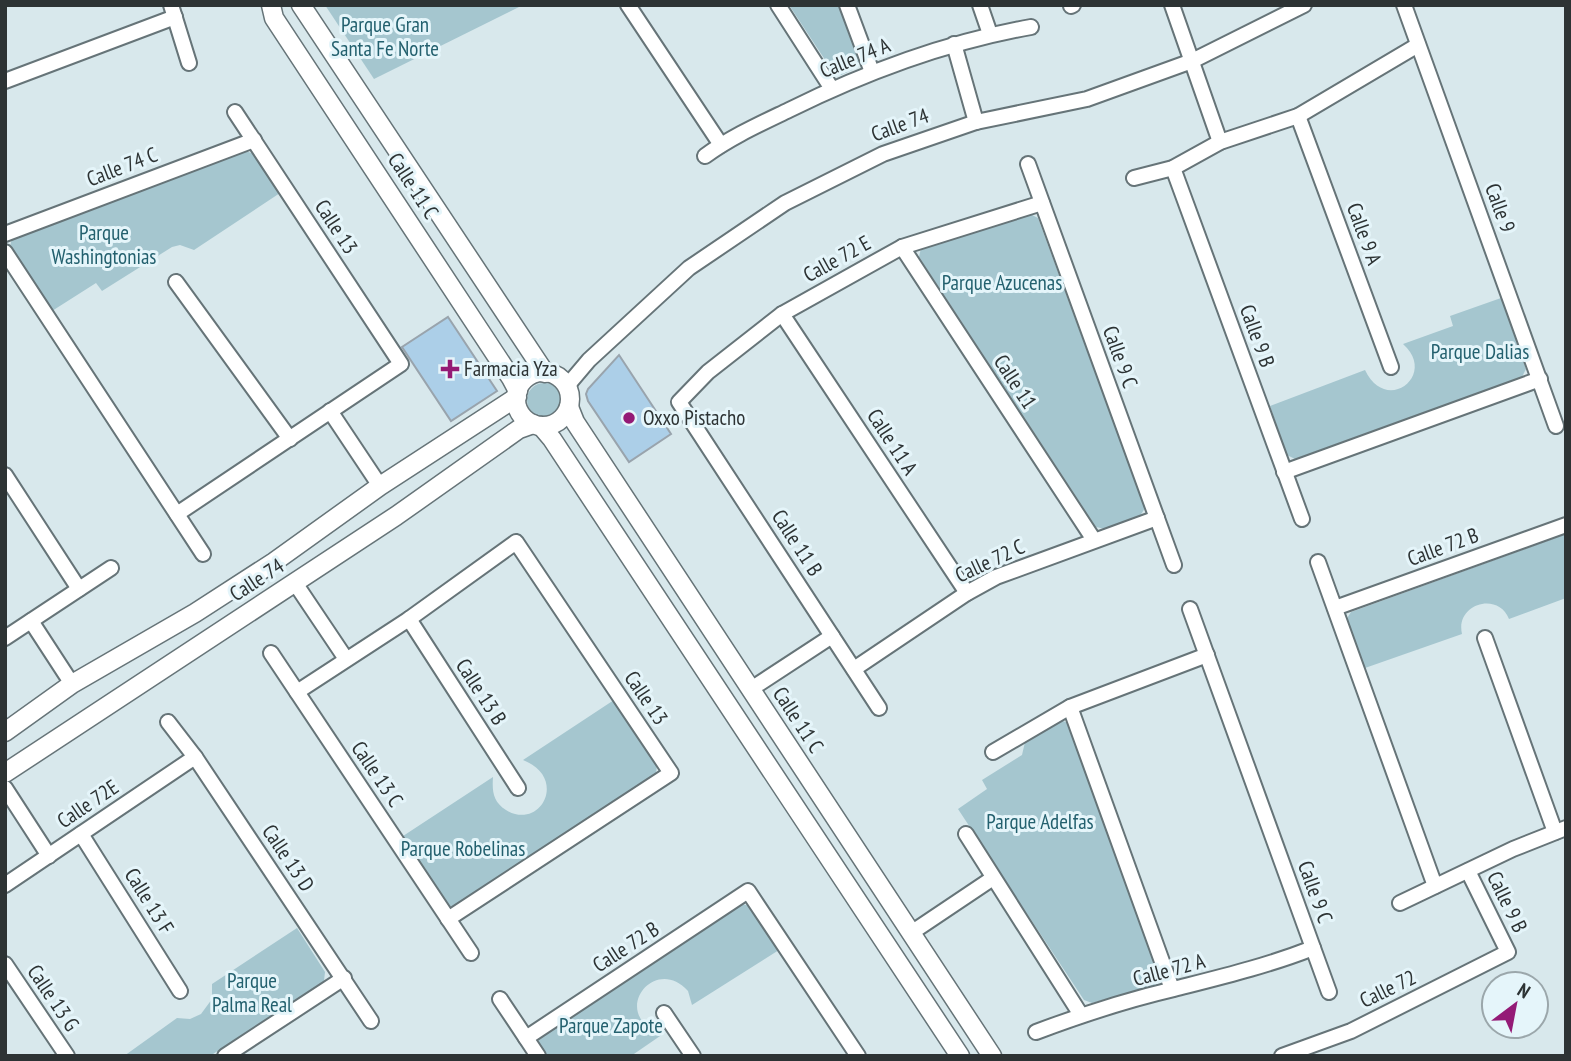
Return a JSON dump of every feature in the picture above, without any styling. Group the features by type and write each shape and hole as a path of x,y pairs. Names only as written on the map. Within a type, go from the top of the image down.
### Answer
{"main road":[{"name":"Calle 11 C","path":"271,5 274,18 512,378 517,394"},
{"name":"Calle 11 C","path":"301,5 545,373"},
{"path":"338,113 340,104 345,99 358,93"},
{"path":"421,240 430,241 437,238 445,225"},
{"path":"537,425 555,424 566,414 569,407 567,386 557,377 545,373 531,375 525,379 517,394 520,413 537,425 580,481 960,1056"},
{"name":"Calle 74","path":"5,732 72,684 142,645 274,562 380,485 482,421 517,394"},
{"name":"Calle 11 C","path":"569,407 575,422 911,933 986,1053"},
{"path":"482,421 498,444"},
{"name":"Calle 74","path":"5,773 396,516 519,429 537,425"},
{"path":"422,459 439,484"},
{"path":"580,481 588,468 606,469"},
{"path":"212,602 212,616 225,628"},
{"path":"142,645 156,656 160,670"},
{"path":"765,761 788,745"},
{"path":"781,786 804,770"},
{"path":"796,808 819,793"}],"street":[{"path":"628,5 721,145"},
{"path":"778,5 832,89"},
{"path":"848,5 872,72"},
{"path":"980,5 990,34"},
{"path":"1172,5 1220,142"},
{"name":"Calle 74","path":"567,386 589,360 689,268 785,203 883,154 976,122 1087,99 1192,61 1304,5"},
{"name":"Calle 9","path":"1404,5 1556,426"},
{"path":"5,81 173,11 189,63"},
{"name":"Calle 74 A","path":"705,156 721,145 832,89 872,72 954,44 1031,27"},
{"path":"954,44 976,122"},
{"path":"1134,178 1173,168 1220,142 1298,116 1418,45"},
{"name":"Calle 13","path":"235,112 401,365 330,411"},
{"name":"Calle 9 A","path":"1298,116 1391,367"},
{"name":"Calle 74 C","path":"5,234 254,140"},
{"name":"Calle 9 C","path":"1028,164 1174,565"},
{"name":"Calle 9 B","path":"1173,168 1302,519"},
{"name":"Calle 72 E","path":"679,402 708,373 782,314 902,247 1042,203"},
{"name":"Calle 11","path":"902,247 1094,540"},
{"path":"5,252 203,554"},
{"path":"176,282 290,439"},
{"name":"Calle 11 A","path":"782,314 967,593"},
{"path":"1284,472 1540,379"},
{"name":"Calle 11 B","path":"679,402 879,708"},
{"path":"177,514 330,411 380,485"},
{"path":"5,475 79,589"},
{"name":"Calle 72 C","path":"854,669 967,593 996,577 1157,518"},
{"name":"Calle 72 B","path":"1335,608 1566,525"},
{"name":"Calle 13","path":"409,619 516,542 671,773 448,919"},
{"path":"1318,562 1435,886"},
{"path":"5,638 111,568"},
{"path":"295,583 346,659"},
{"name":"Calle 9 C","path":"1190,608 1329,992"},
{"path":"297,692 409,619"},
{"name":"Calle 13 B","path":"409,619 518,788"},
{"path":"31,621 72,684"},
{"path":"751,689 832,636"},
{"path":"1400,903 1560,830 1485,638"},
{"name":"Calle 13 C","path":"271,653 471,953"},
{"path":"993,752 1070,706 1207,655"},
{"path":"1070,706 1172,989"},
{"name":"Calle 13 D","path":"168,722 195,757 371,1021"},
{"name":"Calle 72E","path":"5,885 195,757"},
{"path":"5,788 49,856"},
{"name":"Calle 13 F","path":"81,834 180,991"},
{"path":"966,834 1081,1015"},
{"name":"Calle 9 B","path":"1468,871 1508,952"},
{"path":"911,933 993,878"},
{"name":"Calle 72 B","path":"526,1038 748,891 858,1056"},
{"name":"Calle 72 A","path":"1036,1032 1081,1015 1236,974 1312,948"},
{"name":"Calle 72","path":"1282,1056 1351,1031 1508,952"},
{"name":"Calle 13 G","path":"5,964 66,1056"},
{"path":"225,1056 344,978"},
{"path":"500,999 538,1056"},
{"path":"664,1013 693,1056"}],"green space":[{"name":"Parque Gran Santa Fe Norte","path":"325,5 523,5 374,79"},
{"path":"789,5 838,5 859,62 854,69 841,75 833,72"},
{"name":"Parque Washingtonias","path":"246,151 254,154 280,193 194,250 180,245 172,247 102,291 96,283 52,311 10,247 12,238"},
{"name":"Parque Azucenas","path":"1030,214 1038,218 1145,508 1140,516 1105,529 1096,527 919,257 921,248"},
{"name":"Parque Dalias","path":"1501,298 1526,369 1522,377 1295,459 1287,455 1270,406 1365,370 1374,383 1385,389 1395,390 1405,386 1412,378 1415,367 1412,356 1403,344 1453,326 1450,316"},
{"path":"544,383 556,388 561,400 556,412 544,417 532,412 527,400 532,388"},
{"path":"1566,534 1566,598 1509,619 1504,610 1496,605 1479,605 1465,615 1462,634 1365,668 1346,620 1351,612"},
{"name":"Parque Robelinas","path":"614,700 657,765 656,774 454,907 446,905 400,838 493,777 494,796 498,803 518,815 529,814 544,800 547,789 545,778 537,768 523,760"},
{"name":"Parque Adelfas","path":"1058,719 1068,723 1160,976 1156,985 1092,1003 1084,1000 958,809 987,789 982,780 1022,755 1025,742"},
{"name":"Parque Zapote","path":"742,904 750,906 779,950 692,1005 688,991 675,981 662,979 650,983 637,1002 638,1014 647,1025 663,1034 631,1056 544,1056 538,1047 539,1039"},
{"name":"Parque Palma Real","path":"297,928 325,972 324,981 210,1056 124,1056 177,1018 190,1019 201,1014 212,999 212,984"}],"building":[{"name":"Farmacia Yza","path":"448,317 497,391 451,421 402,347"},
{"name":"Oxxo Pistacho","path":"619,355 671,434 629,462 586,394"}],"place":[{"name":"Farmacia Yza","path":"450,369"},
{"name":"Oxxo Pistacho","path":"629,418"}]}
